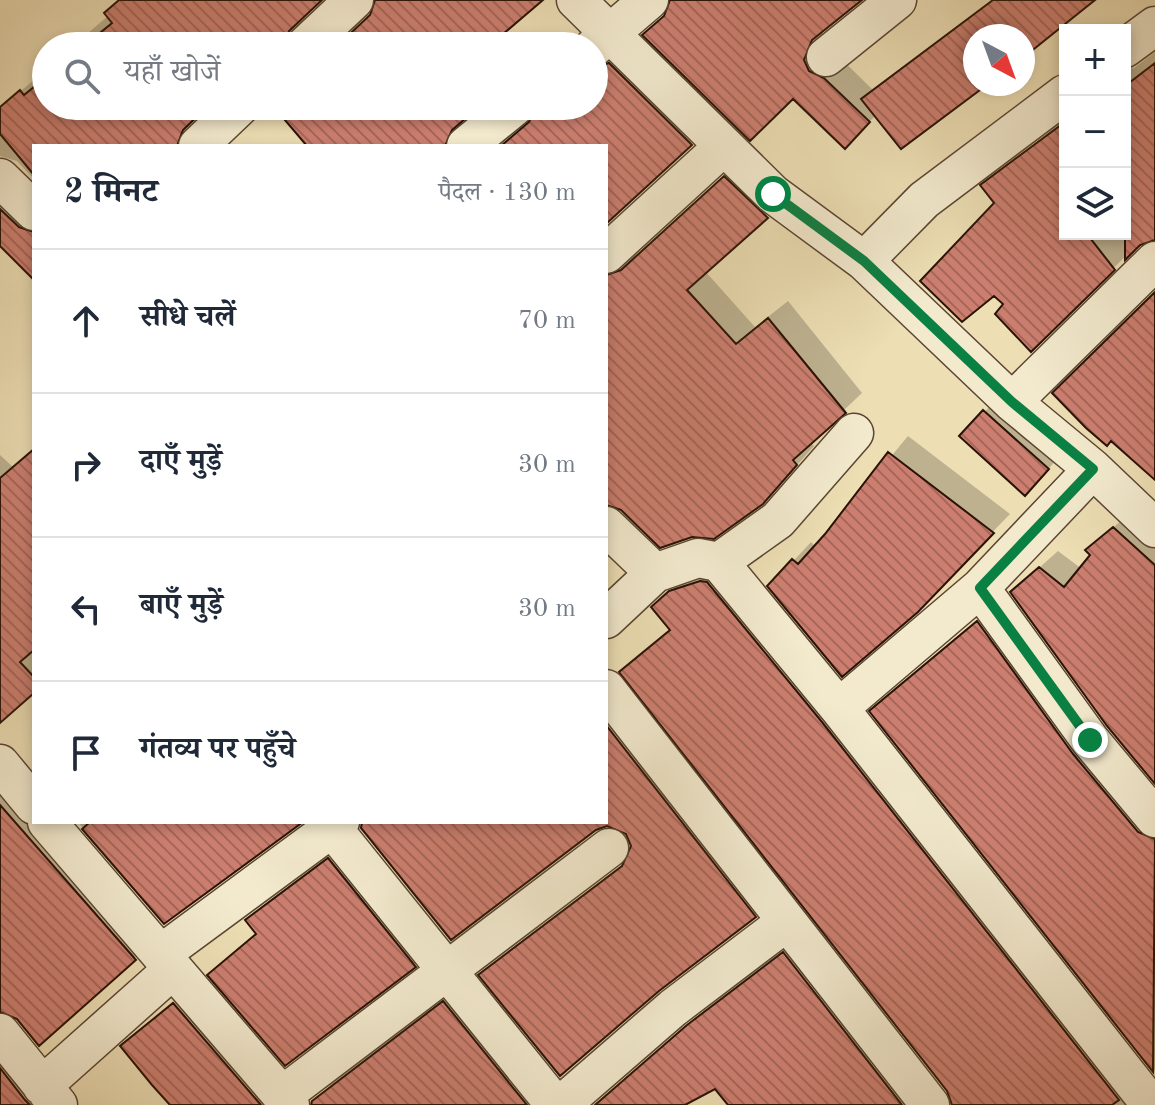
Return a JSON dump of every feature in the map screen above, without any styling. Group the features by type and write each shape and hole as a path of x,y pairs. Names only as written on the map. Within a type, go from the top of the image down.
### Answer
{"street":[{"path":"320,32 354,0"},
{"path":"576,0 598,32"},
{"path":"608,36 649,0"},
{"path":"826,57 897,0"},
{"path":"1131,44 1155,26"},
{"path":"608,44 724,146 773,194 864,261 1012,402 1093,469 1155,528"},
{"path":"864,261 924,200 1062,96"},
{"path":"468,144 498,120"},
{"path":"608,252 724,146"},
{"path":"0,178 32,209"},
{"path":"1012,402 1155,261"},
{"path":"719,562 778,520 854,433"},
{"path":"839,708 980,588 1093,469"},
{"path":"608,528 655,573"},
{"path":"608,617 655,573 698,558 719,562 839,708 1151,1105"},
{"path":"980,588 1090,740 1155,818"},
{"path":"608,692 785,923 930,1105"},
{"path":"0,764 32,800"},
{"path":"52,824 166,962 286,1100 609,848"},
{"path":"0,1033 50,1095 166,962 336,825 446,973 558,1105 673,1008 785,923"}],"building":[{"path":"119,0 322,0 289,32 101,32 112,23 104,13"},
{"path":"375,0 543,0 505,32 352,32 370,15"},
{"path":"670,0 862,0 812,40 804,60 809,71 824,78 870,122 845,149 793,99 750,141 642,35 664,16"},
{"path":"993,0 1095,0 1065,24 1059,24 1059,29 1035,48 1035,24 963,24 963,96 972,96 901,149 861,99"},
{"path":"608,63 692,145 608,222 608,144 503,144 530,120 608,120"},
{"path":"1155,63 1155,240 1140,245 1125,260 1125,240 1131,240 1131,81"},
{"path":"32,88 32,120 193,120 183,130 178,144 32,144 32,173 0,134 0,107 20,90 24,95"},
{"path":"285,120 464,120 452,130 446,144 305,144"},
{"path":"1059,126 1059,240 1092,240 1115,270 1031,352 995,314 1003,304 994,296 962,322 920,281 994,203 980,185"},
{"path":"724,176 768,218 687,290 736,344 768,318 846,413 793,460 797,465 763,504 714,539 692,537 660,548 621,510 608,506 608,274 621,270"},
{"path":"0,209 19,227 32,231 32,278 0,246"},
{"path":"1155,292 1155,480 1111,441 1107,446 1052,393"},
{"path":"983,410 1049,469 1025,496 959,436"},
{"path":"32,451 32,652 20,662 32,675 32,695 0,723 0,478"},
{"path":"888,452 994,533 918,612 842,677 767,586 792,559 798,564"},
{"path":"1113,527 1155,565 1155,784 1107,726 1010,592 1039,567 1064,587 1090,555 1085,550"},
{"path":"700,581 707,582 822,722 1119,1100 1112,1105 952,1105 947,1091 619,672 670,630 651,607 669,591"},
{"path":"977,621 1073,754 1138,832 1155,839 1153,1072 869,711"},
{"path":"608,728 756,917 659,991 560,1076 478,975 622,866 631,846 626,834 607,826 596,830 451,940 361,828 362,824 608,824"},
{"path":"0,805 136,960 39,1046 17,1019 0,1012"},
{"path":"88,824 300,824 164,924 82,829"},
{"path":"328,858 416,967 285,1066 207,975 256,934 245,920"},
{"path":"783,952 902,1105 728,1105 715,1089 685,1105 595,1105 687,1025"},
{"path":"443,1001 527,1105 311,1105 312,1101"},
{"path":"173,1003 261,1105 170,1105 152,1085 120,1046"},
{"path":"0,1068 25,1100 30,1105 0,1105"}],"route":[{"path":"773,194 864,261 1012,402 1093,469 980,588 1090,740"}]}
